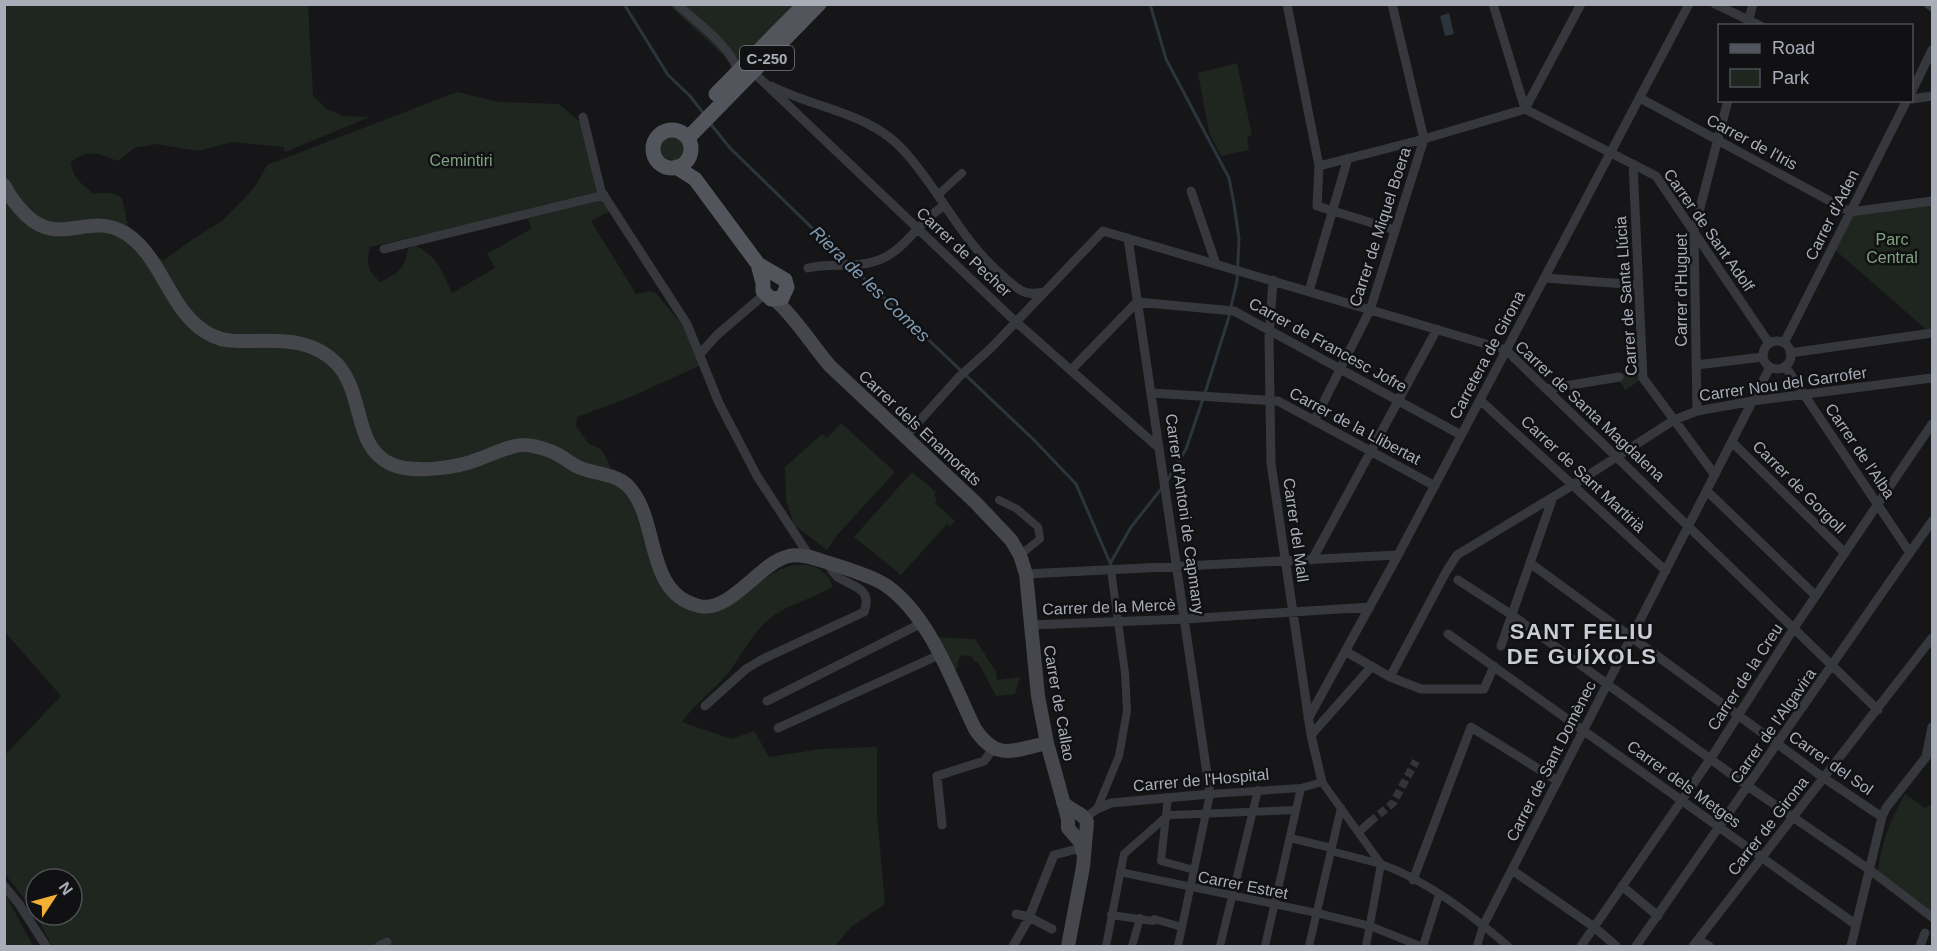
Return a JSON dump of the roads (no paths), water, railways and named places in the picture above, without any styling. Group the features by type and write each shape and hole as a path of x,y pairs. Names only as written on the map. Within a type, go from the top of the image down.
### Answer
{"main road":[{"name":"C-250","path":"684,135 805,4"},
{"name":"C-250","path":"745,69 819,4"},
{"name":"C-250","path":"694,179 689,156 691,147 684,135 670,130 661,133 653,146 654,156 660,164 676,167 694,179 758,264 775,293"},
{"path":"676,167 684,163 689,156"},
{"path":"4,185 22,211 36,224 46,229 58,231 103,226 115,227 127,234 140,244 186,312 200,328 212,335 226,340 293,341 310,345 322,352 338,366 347,378 355,395 367,442 380,457 392,465 409,468 452,466 525,445 554,452 578,467 619,480 627,485 643,509 657,564 672,590 688,602 707,607 722,603 777,561 788,556 810,557 886,585 906,603 922,623 975,729 993,749 1004,752 1047,743"},
{"name":"Carrer dels Enamorats","path":"775,293 811,344 830,366 1011,540 1020,555 1026,574"},
{"name":"Carrer de Callao","path":"1026,574 1035,682 1047,743 1064,801 1078,822 1083,852 1068,946"}],"street":[{"name":"Carrer de Pecher","path":"677,4 719,43 735,62 1016,322 1159,448"},
{"path":"1287,4 1319,166 1317,206 1395,230"},
{"path":"1392,4 1424,139"},
{"path":"1493,4 1525,109"},
{"path":"1319,166 1424,139 1525,109 1581,4"},
{"name":"Carretera de Girona","path":"1308,719 1435,486 1689,4"},
{"path":"1715,4 1748,22 1753,4"},
{"path":"1928,4 1932,7"},
{"path":"1913,87 1932,50"},
{"path":"745,69 784,93 808,103 854,116 892,138 912,160 971,244 997,271 1024,292 1035,294 1044,292"},
{"path":"1913,99 1932,96"},
{"name":"Carrer de l'Iris","path":"1640,98 1850,212"},
{"name":"Carrer d'Huguet","path":"1697,411 1694,231 1728,102"},
{"name":"Carrer d'Aden","path":"1784,343 1906,102"},
{"name":"Carrer de Sant Adolf","path":"1525,109 1656,176 1769,343"},
{"path":"583,117 601,191 687,324 719,403 757,476 810,557"},
{"name":"Carrer de Miquel Boera","path":"1314,420 1370,310 1424,139"},
{"path":"1309,291 1348,158"},
{"name":"Carrer de Santa Llúcia","path":"1633,164 1643,378 1715,475"},
{"path":"939,194 962,173"},
{"path":"1191,191 1216,264"},
{"path":"384,249 604,195"},
{"path":"1850,212 1932,201"},
{"path":"808,268 819,265 859,266 879,261 901,245 936,210 944,206"},
{"name":"Carrer de Santa Magdalena","path":"1044,292 1103,231 1506,350 1878,710"},
{"name":"Carrer d'Antoni de Capmany","path":"1128,238 1210,794"},
{"path":"1545,278 1639,285"},
{"name":"Carrer del Mall","path":"1273,280 1270,331 1271,463 1308,719 1322,782"},
{"path":"904,438 959,377 1044,292"},
{"path":"700,354 717,335 775,293"},
{"path":"1071,370 1137,302"},
{"name":"Carrer de Francesc Jofre","path":"1137,302 1230,310 1461,435"},
{"path":"1312,560 1437,330"},
{"path":"1790,353 1932,333"},
{"path":"1776,341 1784,343 1790,353 1790,360 1778,369 1770,367 1763,357 1764,349 1769,343 1776,341"},
{"path":"1696,365 1763,357"},
{"name":"Carrer de l'Alba","path":"1785,366 1910,554"},
{"name":"Carrer de Sant Domènec","path":"1478,946 1483,926 1770,367"},
{"path":"1547,389 1619,377"},
{"name":"Carrer Nou del Garrofer","path":"1390,677 1457,555 1573,485 1674,420 1697,411 1753,401 1932,378"},
{"name":"Carrer de la Llibertat","path":"1152,393 1278,401 1435,486"},
{"name":"Carrer de Sant Martirià","path":"1480,400 1666,571"},
{"name":"Carrer de la Creu","path":"1581,946 1711,758 1794,628 1932,424"},
{"name":"Carrer de Gorgoll","path":"1732,442 1845,553"},
{"path":"1707,491 1816,596"},
{"path":"1501,646 1553,497"},
{"path":"999,500 1017,509 1038,527 1040,539 1020,555"},
{"name":"Carrer de l'Algavira","path":"1636,946 1749,787 1932,521"},
{"path":"1026,574 1398,555"},
{"path":"705,706 746,669 761,660 864,612 867,603 865,593 855,585 836,576 826,562"},
{"name":"Carrer del Sol","path":"1530,563 1882,818"},
{"path":"1097,809 1119,756 1127,711 1125,673 1111,570"},
{"path":"1458,580 1512,615 1749,787 1870,870 1932,917"},
{"name":"Carrer de la Mercè","path":"1030,625 1185,619 1370,607"},
{"path":"767,701 922,623"},
{"name":"Carrer dels Metges","path":"1448,634 1855,924"},
{"name":"Carrer de Girona","path":"1696,943 1932,638"},
{"path":"1345,651 1390,677 1421,689 1484,689 1494,666"},
{"path":"778,729 939,655"},
{"path":"1311,735 1372,666"},
{"path":"1413,880 1471,727 1558,781"},
{"path":"1851,946 1882,818 1886,808 1929,758 1932,727"},
{"path":"942,825 937,776 984,761 993,749"},
{"path":"1322,782 1359,831 1377,860 1366,946"},
{"name":"Carrer de l'Hospital","path":"1078,822 1111,802 1301,788 1322,782"},
{"path":"1265,946 1301,788"},
{"path":"1220,946 1258,790"},
{"path":"1178,946 1210,794"},
{"path":"1168,797 1161,861 1194,870"},
{"path":"1310,946 1341,808"},
{"path":"1106,946 1124,854 1167,817 1206,812 1296,810"},
{"path":"1359,831 1370,822"},
{"path":"1290,838 1377,860 1439,895 1508,946"},
{"path":"1013,946 1029,917 1054,855 1083,852"},
{"path":"1512,870 1594,927 1616,946"},
{"name":"Carrer Estret","path":"1120,872 1370,926 1421,946"},
{"path":"4,886 19,904 46,946"},
{"path":"1622,886 1658,916"},
{"path":"1421,946 1439,895"},
{"path":"1016,914 1029,917 1052,929"},
{"path":"1111,915 1153,921 1154,919 1182,927"},
{"path":"1132,946 1140,918"},
{"path":"1920,946 1925,933"},
{"path":"1696,943 1709,946"}],"waterway":[{"name":"Riera de les Comes","path":"624,4 668,75 690,96 704,114"},
{"path":"1150,4 1166,59 1229,178 1239,239 1237,281 1228,320 1205,393"},
{"name":"Riera de les Comes","path":"709,122 730,148 847,262"},
{"name":"Riera de les Comes","path":"852,267 1035,441 1076,484 1111,565"},
{"path":"1167,481 1186,449 1203,399"},
{"path":"1111,562 1131,527 1162,488"}],"tunnel":[{"path":"1370,822 1393,803 1416,761"}],"district":[{"name":"SANT FELIU DE GUÍXOLS","path":"1582,644"}],"park label":[{"name":"Cemintiri","path":"461,160"},
{"name":"Parc Central","path":"1892,248"}]}
